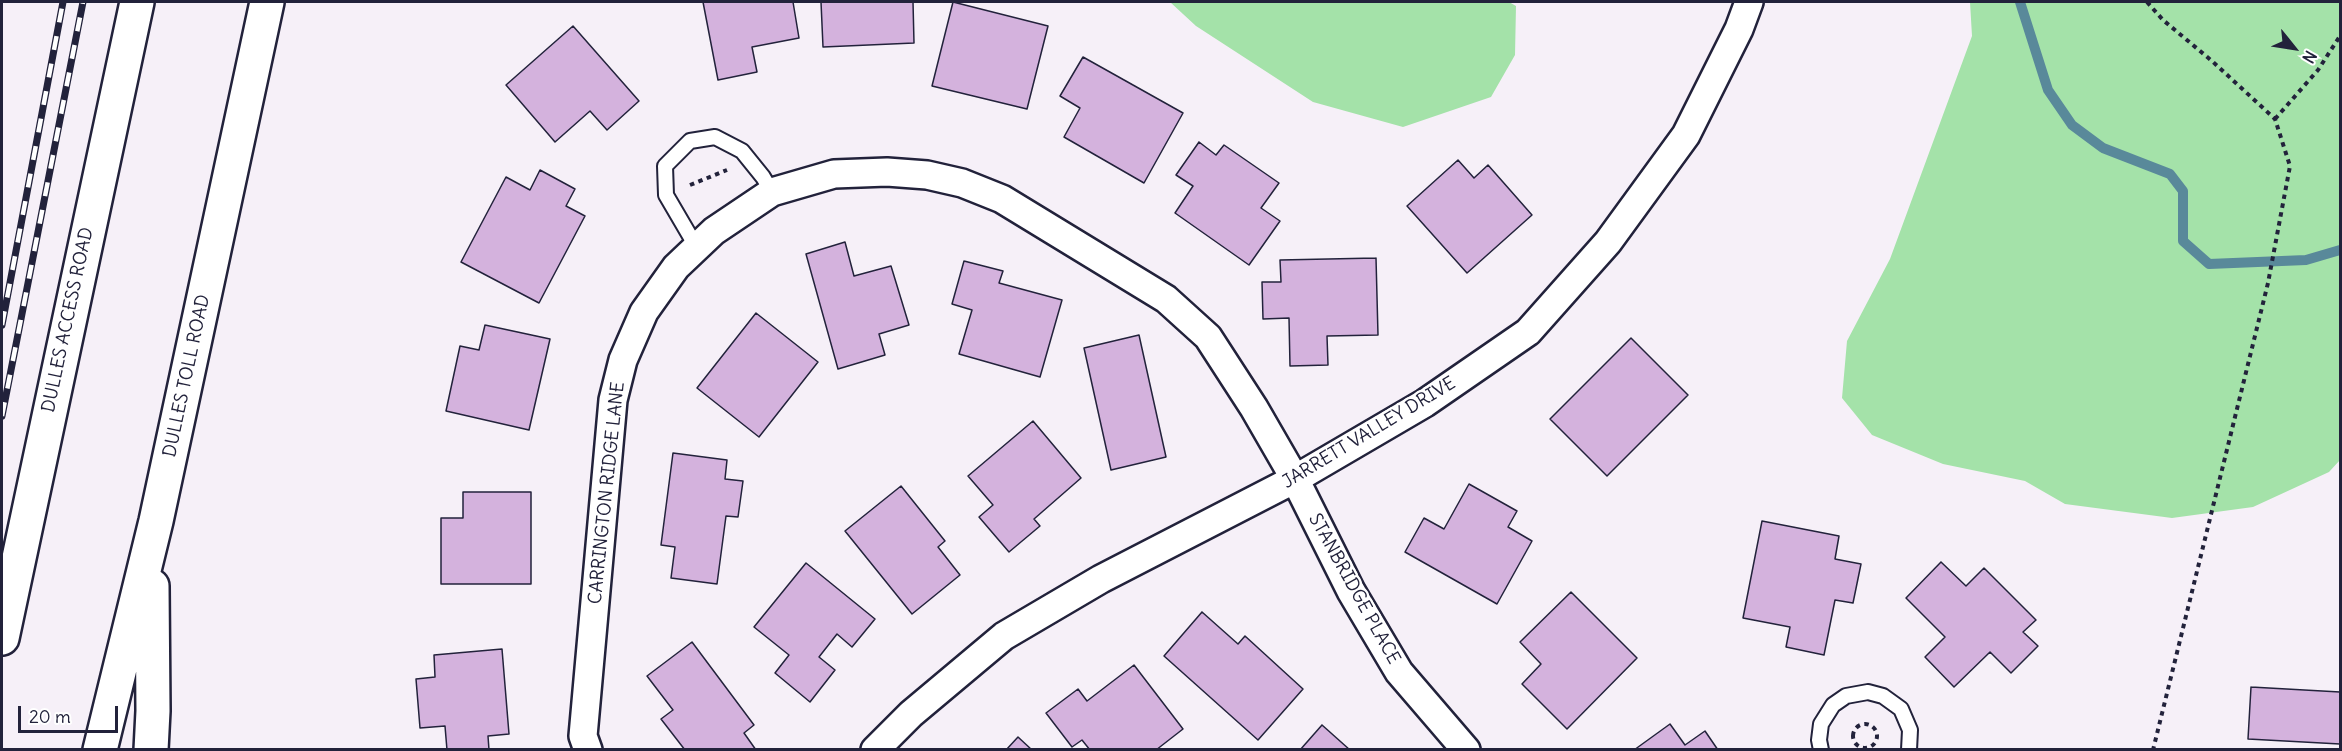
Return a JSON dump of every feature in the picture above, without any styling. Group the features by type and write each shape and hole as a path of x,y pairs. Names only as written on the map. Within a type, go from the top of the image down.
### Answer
{"highway":[{"name":"DULLES ACCESS ROAD","path":"2,638 137,2"},
{"name":"DULLES TOLL ROAD","path":"100,750 156,521 267,2"},
{"path":"151,750 152,557 156,521"}],"street":[{"name":"JARRETT VALLEY DRIVE","path":"875,750 911,714 1004,636 1101,579 1295,479 1425,403 1528,332 1608,242 1686,135 1739,29 1749,2"},
{"name":"CARRINGTON RIDGE LANE","path":"588,750 583,736 613,400 623,360 644,312 676,267 714,231 772,192 834,174 887,172 927,175 962,183 1002,199 1166,299 1208,337 1254,408 1295,479"},
{"name":"STANBRIDGE PLACE","path":"1295,479 1351,591 1400,672 1466,750"}],"lane":[{"path":"697,248 666,195 665,166 690,141 715,137 742,151 772,192"},
{"path":"1821,750 1819,740 1821,724 1833,705 1846,696 1868,692 1883,696 1901,710 1910,730 1909,750"}],"path":[{"path":"2147,2 2163,20 2275,119 2290,166 2268,283 2153,750"},
{"path":"2275,119 2318,70 2340,36"},
{"path":"666,195 750,161"},
{"path":"1864,724 1872,726 1877,736 1875,743 1864,748 1857,745 1853,738 1856,730 1864,724"},
{"path":"1875,743 1883,750"}],"green space":[{"path":"1170,2 1509,2 1516,6 1515,55 1491,97 1403,127 1313,102 1196,26"},
{"path":"1970,2 2340,2 2340,460 2329,472 2253,507 2172,518 2065,504 2025,481 1943,464 1872,435 1842,398 1847,341 1890,259 1972,36"}],"building":[{"path":"703,2 793,2 799,38 752,47 757,72 718,80"},
{"path":"821,2 913,2 914,43 823,47"},
{"path":"953,2 1048,26 1027,109 932,86"},
{"path":"573,26 639,101 607,130 590,111 555,142 506,85"},
{"path":"1083,57 1183,113 1144,183 1064,137 1080,108 1060,96"},
{"path":"1199,142 1216,155 1224,145 1279,183 1261,208 1280,221 1249,265 1175,213 1193,186 1176,175"},
{"path":"1458,160 1474,178 1488,165 1532,215 1467,273 1407,206"},
{"path":"540,170 575,189 566,206 585,216 539,303 461,262 506,177 530,190"},
{"path":"845,242 854,276 891,266 909,325 879,334 885,355 838,369 806,254"},
{"path":"1376,258 1378,335 1327,336 1328,365 1290,366 1289,318 1263,319 1262,282 1281,282 1280,260"},
{"path":"964,261 1003,271 999,283 1062,300 1040,377 959,354 972,310 952,304"},
{"path":"756,313 818,362 759,437 697,388"},
{"path":"485,325 550,339 529,430 446,411 460,346 479,350"},
{"path":"1139,335 1166,457 1111,470 1084,348"},
{"path":"1631,338 1688,395 1607,476 1550,419"},
{"path":"1033,421 1081,478 1034,519 1040,526 1009,552 979,517 993,505 968,476"},
{"path":"673,453 727,460 725,479 743,481 738,517 726,516 717,584 671,578 675,547 661,545"},
{"path":"1469,484 1517,511 1508,527 1532,541 1497,604 1405,552 1424,518 1444,529"},
{"path":"901,486 945,541 938,547 960,575 912,614 845,531"},
{"path":"463,492 531,492 531,584 441,584 441,518 463,518"},
{"path":"1762,521 1839,536 1835,559 1861,564 1853,603 1835,600 1824,655 1786,647 1790,627 1743,618"},
{"path":"1941,562 1966,586 1984,568 2036,620 2023,632 2038,646 2011,673 1990,652 1954,687 1925,657 1945,637 1906,598"},
{"path":"806,563 875,619 852,647 837,634 819,657 835,670 810,702 775,673 789,655 754,627"},
{"path":"1571,592 1637,658 1567,729 1522,684 1541,664 1520,642"},
{"path":"1202,612 1238,644 1245,636 1303,689 1258,740 1164,656"},
{"path":"692,642 754,725 744,733 756,750 685,750 661,719 673,710 647,676"},
{"path":"502,649 509,734 488,736 489,750 447,750 445,726 420,728 416,679 435,677 434,655"},
{"path":"1134,665 1183,729 1156,750 1090,750 1082,740 1072,747 1046,713 1078,689 1087,701"},
{"path":"2251,687 2340,692 2340,744 2248,739"},
{"path":"1670,724 1685,745 1705,731 1718,750 1634,750"},
{"path":"1322,725 1350,750 1300,750"},
{"path":"1018,737 1032,750 1006,750"}],"waterway":[{"path":"2020,2 2048,90 2072,125 2103,148 2170,174 2183,191 2183,241 2209,264 2306,260 2340,250"}],"railway":[{"path":"2,325 63,2"},
{"path":"2,416 83,2"}]}
